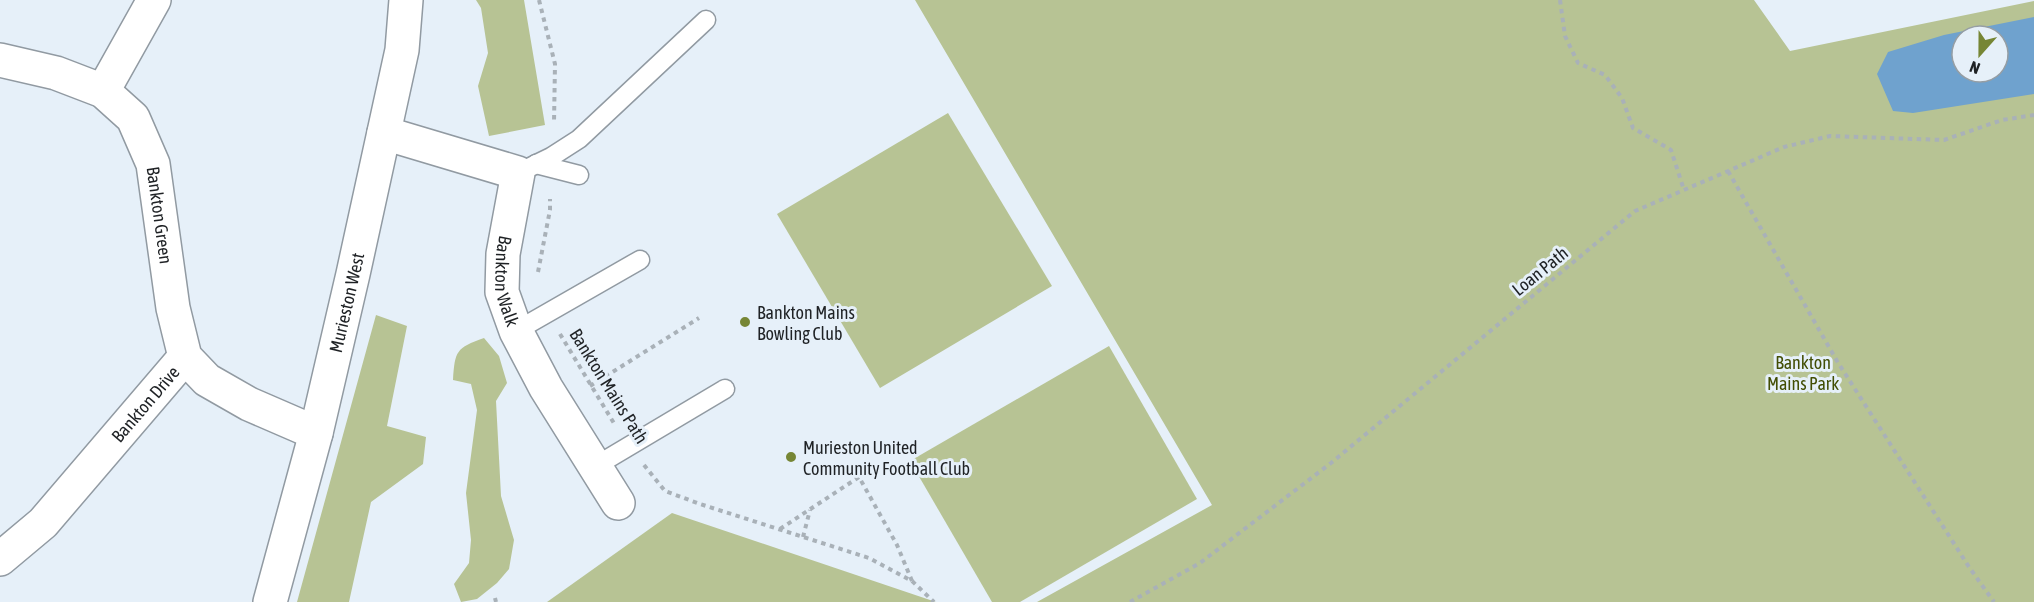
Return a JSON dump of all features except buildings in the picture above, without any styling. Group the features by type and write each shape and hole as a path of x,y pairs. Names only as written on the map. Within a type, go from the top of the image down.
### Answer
{"street":[{"path":"104,91 154,0"},
{"name":"Murieston West","path":"270,602 316,433 384,133 402,50 406,0"},
{"name":"Bankton Green","path":"0,60 56,73 104,91 133,118 153,164 173,308 185,357"},
{"path":"384,133 539,166"},
{"name":"Bankton Walk","path":"539,166 502,254 502,292 516,331 555,404 618,503"},
{"name":"Bankton Drive","path":"0,559 43,523 185,357 207,380 249,404 316,433"}],"lane":[{"path":"539,166 579,139 706,20"},
{"path":"539,166 579,176"},
{"path":"516,331 640,260"},
{"path":"594,467 725,389"}],"path":[{"name":"Bankton Mains Path","path":"539,0 555,64 554,136 539,166 550,210 537,281 548,312 629,447 665,491 869,558 912,581 934,602"},
{"path":"1560,0 1565,36 1578,63 1605,75 1622,98 1633,128 1671,150 1684,190"},
{"name":"Loan Path","path":"1130,602 1200,563 1331,463 1635,211 1784,147 1830,136 1944,140 2002,120 2034,115"},
{"path":"1728,171 1837,361 1969,567 1994,602"},
{"path":"555,404 591,386 699,318"},
{"path":"780,529 859,477 897,545 912,581"},
{"path":"803,537 810,509"}],"green space":[{"path":"476,0 524,0 545,125 489,136 478,86 488,53 481,8"},
{"name":"Bankton Mains Park","path":"915,0 1754,0 1790,51 2034,1 2034,602 1037,602 1212,505"},
{"path":"948,113 1052,286 880,388 777,214"},
{"path":"376,315 407,326 387,426 426,437 423,464 371,502 349,602 297,602"},
{"path":"484,338 499,356 507,383 496,401 501,496 514,540 509,569 497,583 477,599 461,602 454,584 469,563 471,540 466,493 477,410 471,384 453,380 456,357 459,352 462,348"},
{"path":"1109,346 1197,499 1020,602 992,602 910,461"},
{"path":"672,513 936,602 547,602"}],"water":[{"path":"2034,17 2034,94 1913,113 1893,111 1877,74 1888,52 1950,34 1950,84 2010,84 2010,24 1999,24"}],"place":[{"name":"Bankton Mains Bowling Club","path":"745,322"},
{"name":"Murieston United Community Football Club","path":"791,457"}]}
